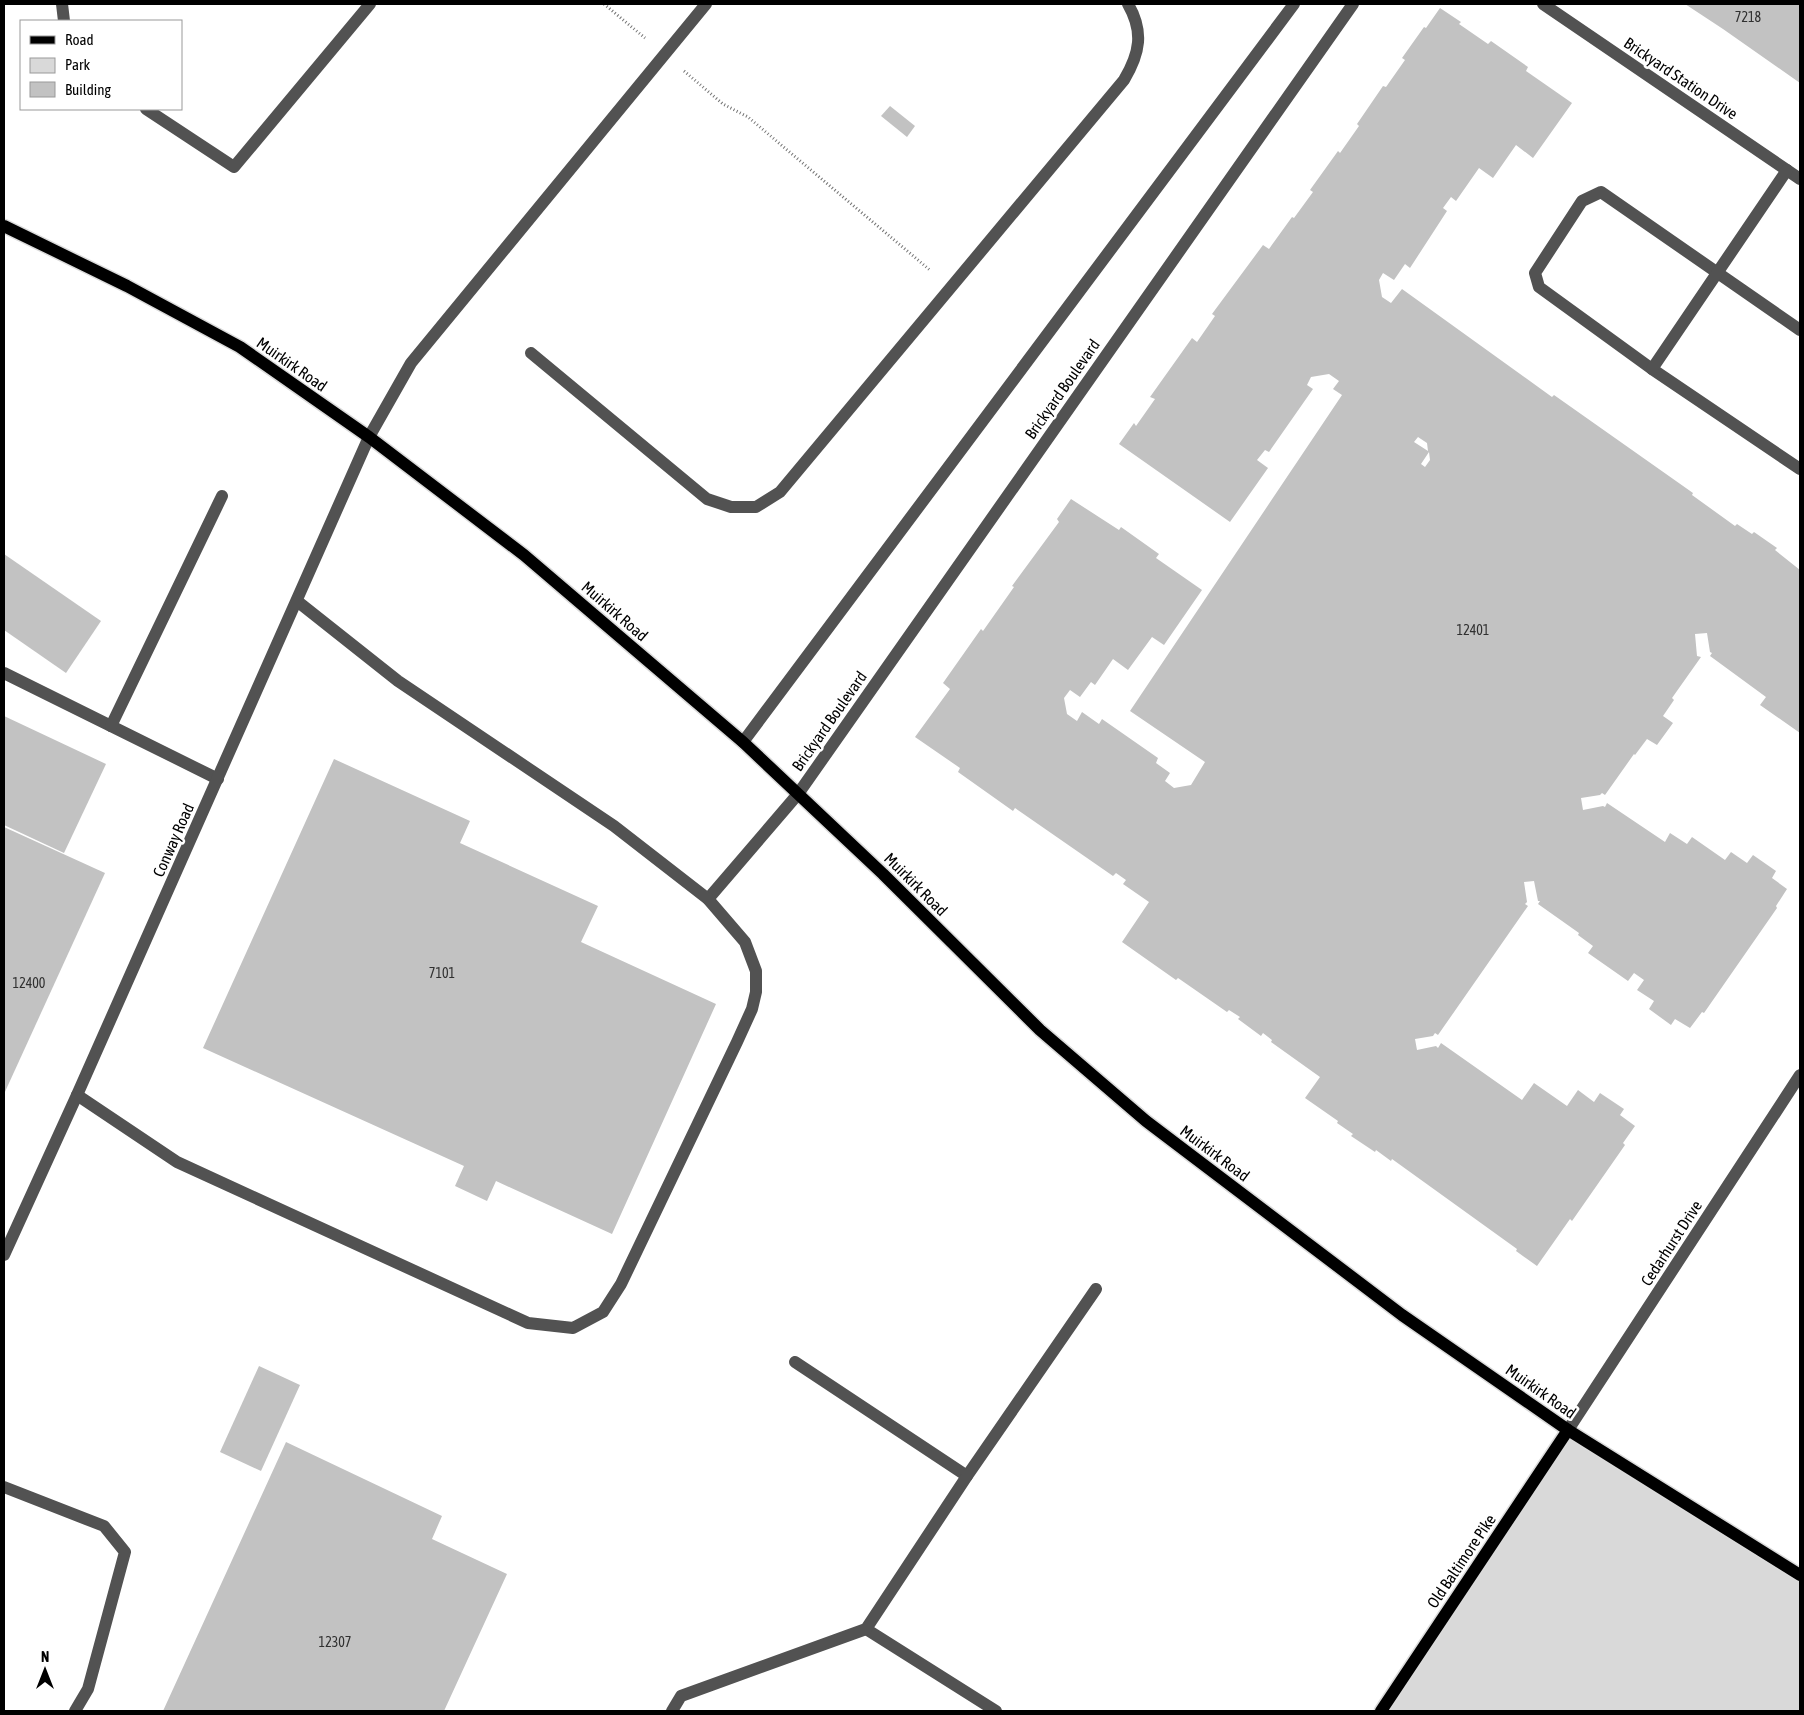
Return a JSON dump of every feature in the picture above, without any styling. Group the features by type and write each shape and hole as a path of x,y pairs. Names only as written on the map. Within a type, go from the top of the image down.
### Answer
{"main road":[{"name":"Muirkirk Road","path":"4,226 127,286 240,347 369,436 524,554 743,742 883,874 1040,1030 1146,1121 1402,1315 1568,1430 1800,1575"},
{"name":"Old Baltimore Pike","path":"1381,1711 1568,1430"}],"street":[{"path":"62,4 64,20"},
{"path":"148,110 234,167 370,4"},
{"name":"Conway Road","path":"4,1255 218,779 369,436 411,363 706,4"},
{"path":"532,353 707,500 732,507 756,507 780,492 1124,80 1134,63 1140,39 1136,22 1128,4"},
{"path":"743,742 1294,4"},
{"name":"Brickyard Boulevard","path":"708,900 798,794 1353,4"},
{"name":"Brickyard Station Drive","path":"1543,4 1800,180"},
{"path":"1652,369 1787,170"},
{"path":"1800,330 1718,271 1601,192 1582,201 1535,273 1539,287 1652,369 1800,468"},
{"path":"111,726 222,496"},
{"path":"77,1095 177,1162 528,1323 574,1328 603,1312 621,1284 752,1009 756,992 756,971 745,942 708,900 614,826 398,681 296,600"},
{"path":"4,674 218,779"},
{"name":"Cedarhurst Drive","path":"1568,1430 1800,1075"},
{"path":"672,1711 682,1696 866,1629 967,1476 1096,1288"},
{"path":"795,1362 967,1476"},
{"path":"4,1487 104,1526 125,1552 88,1689 75,1711"},
{"path":"866,1629 996,1711"}],"path":[{"path":"604,4 723,104 748,117 951,288"}],"green space":[{"path":"1568,1430 1800,1570 1800,1711 1380,1711"}],"building":[{"path":"1685,4 1800,4 1800,83 1723,29"},
{"path":"1440,8 1488,44 1491,41 1528,67 1526,71 1572,103 1533,158 1516,145 1493,178 1479,168 1456,201 1451,197 1443,208 1447,211 1410,268 1405,264 1394,280 1383,273 1379,280 1382,297 1391,303 1402,289 1552,397 1554,395 1693,493 1692,495 1735,526 1737,524 1752,534 1754,532 1777,548 1775,550 1800,570 1800,733 1760,705 1766,697 1710,656 1712,653 1710,652 1707,633 1695,634 1697,656 1701,657 1672,698 1674,700 1663,716 1673,723 1657,745 1647,739 1605,795 1602,793 1581,798 1583,810 1605,807 1607,803 1665,842 1670,833 1687,844 1692,837 1725,860 1731,852 1747,863 1753,855 1776,871 1772,878 1787,889 1776,906 1777,908 1704,1013 1702,1012 1690,1028 1675,1019 1671,1025 1649,1009 1654,1001 1637,990 1644,980 1634,973 1628,981 1588,953 1593,946 1578,935 1579,933 1538,904 1540,901 1538,901 1534,881 1524,882 1527,902 1525,904 1528,906 1438,1035 1435,1033 1433,1036 1415,1039 1417,1050 1436,1046 1438,1048 1441,1043 1522,1100 1534,1083 1567,1106 1578,1090 1594,1102 1600,1093 1624,1109 1620,1115 1635,1126 1623,1143 1625,1145 1572,1221 1570,1219 1537,1266 1516,1251 1517,1249 1392,1159 1391,1161 1351,1136 1353,1134 1337,1123 1338,1121 1305,1098 1320,1077 1271,1042 1272,1040 1263,1033 1261,1036 1238,1019 1240,1017 1229,1010 1227,1012 1178,978 1176,980 1122,942 1149,902 1123,884 1126,880 1116,873 1113,876 1015,808 1013,811 958,772 960,768 915,737 950,689 943,683 981,629 983,631 1014,587 1012,586 1059,522 1057,519 1071,499 1119,530 1121,527 1159,554 1156,558 1202,590 1164,645 1152,637 1128,670 1113,659 1095,685 1091,682 1080,697 1070,690 1064,698 1067,714 1077,721 1082,712 1099,724 1102,719 1158,758 1156,763 1170,773 1165,781 1174,788 1191,785 1205,762 1130,711 1342,395 1333,389 1339,381 1329,374 1311,377 1307,385 1313,389 1269,452 1265,450 1257,460 1268,468 1230,522 1119,444 1134,423 1136,426 1155,399 1150,397 1192,338 1197,342 1215,316 1212,314 1263,245 1269,249 1292,217 1294,218 1313,192 1310,190 1338,151 1340,153 1383,86 1386,87 1405,60 1402,58 1424,27 1426,28","holes":["1418,437 1427,443 1428,451 1414,442","1429,452 1430,460 1425,467 1421,464"]},
{"path":"890,106 915,126 907,137 881,116"},
{"path":"4,554 101,621 66,673 4,630"},
{"path":"4,716 106,764 64,853 4,825"},
{"path":"334,759 470,821 460,843 598,906 581,942 716,1004 612,1234 496,1181 487,1201 455,1186 464,1166 203,1048"},
{"path":"4,827 105,873 4,1094"},
{"path":"259,1366 300,1385 261,1471 220,1452"},
{"path":"286,1442 442,1516 432,1539 507,1574 444,1711 163,1711"}]}
